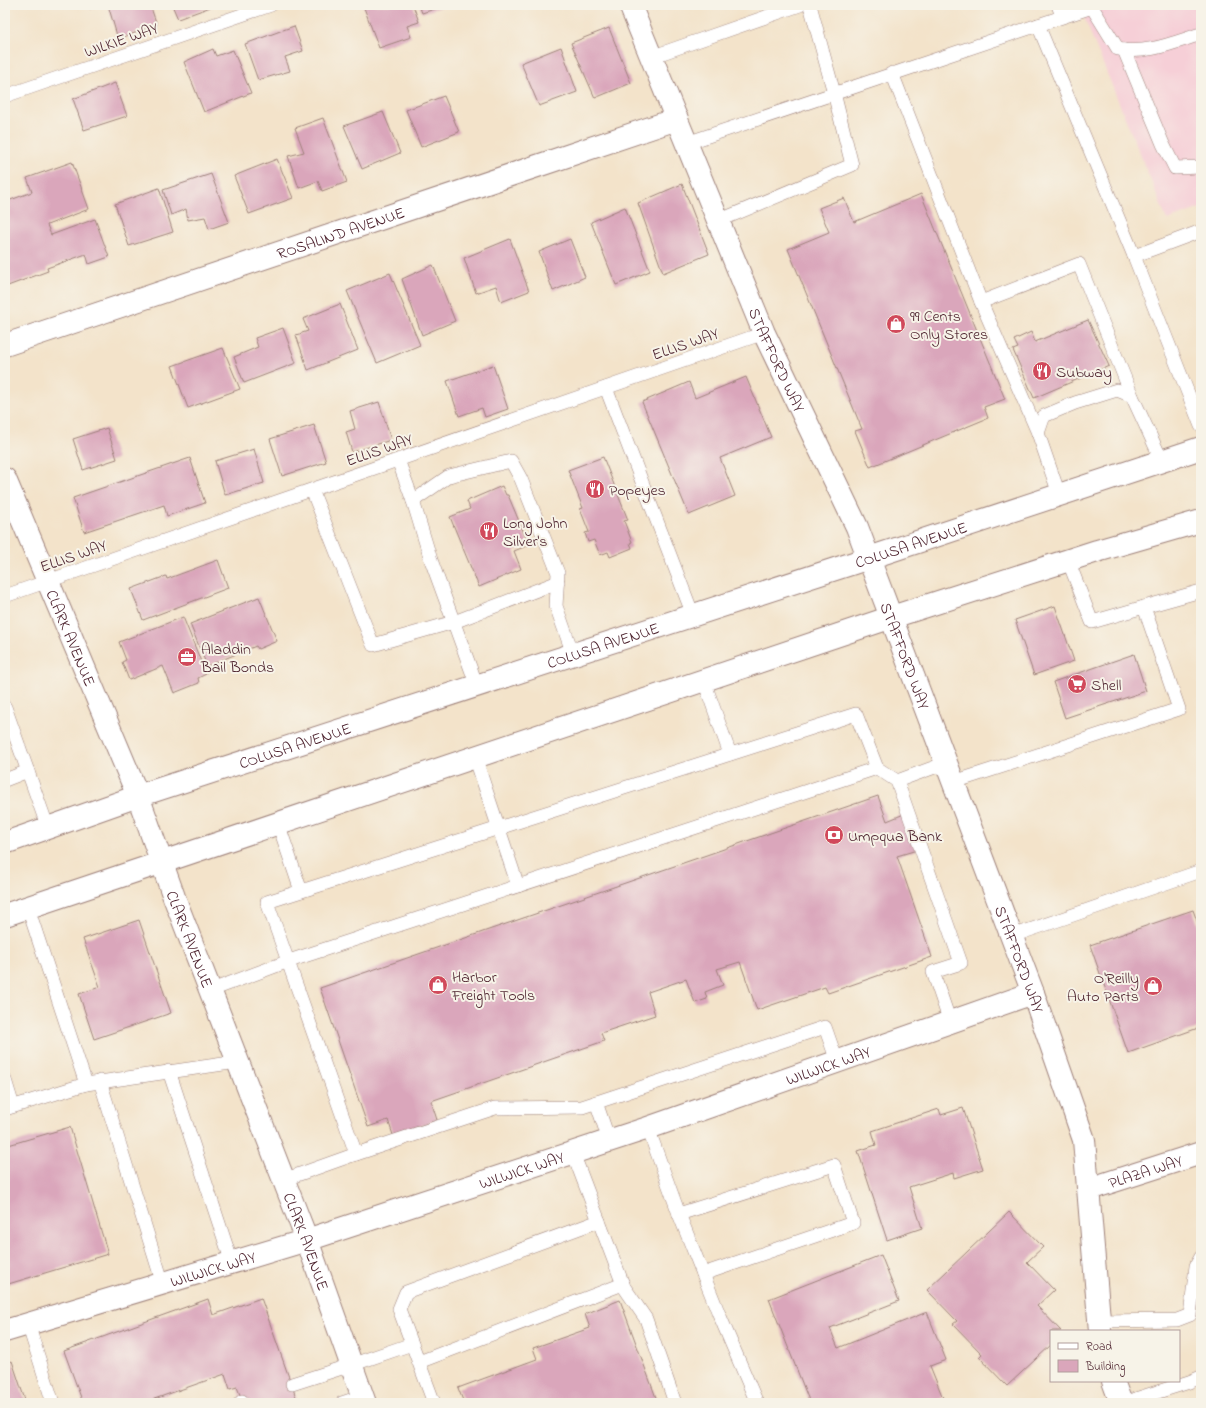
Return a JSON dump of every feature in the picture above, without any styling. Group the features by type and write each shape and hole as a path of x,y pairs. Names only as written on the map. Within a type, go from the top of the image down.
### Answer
{"main road":[{"name":"STAFFORD WAY","path":"630,5 764,333 854,520 1033,992 1084,1140 1100,1326"},
{"name":"ROSALIND AVENUE","path":"5,345 677,119"},
{"name":"COLUSA AVENUE","path":"5,843 138,796 869,558 1201,448"},
{"name":"CLARK AVENUE","path":"5,479 138,796 161,862 237,1062 307,1240 364,1400"},
{"path":"5,915 892,617 1068,560 1201,521"},
{"name":"WILWICK WAY","path":"5,1331 307,1240 573,1153 1033,992"},
{"name":"PLAZA WAY","path":"1089,1189 1201,1153"},
{"path":"1113,1382 1122,1403"}],"lane":[{"name":"WILKIE WAY","path":"5,96 271,5"},
{"path":"651,57 800,5"},
{"path":"718,221 852,165 810,5"},
{"path":"687,143 1038,25 1060,11 1092,7 1118,49 1124,50 1155,48 1201,34"},
{"path":"1038,25 1134,256 1201,426"},
{"path":"1124,50 1163,144 1175,168 1201,167"},
{"path":"892,73 981,302 1038,433 1059,494"},
{"path":"1134,256 1201,231"},
{"path":"981,302 1079,264 1132,396 1162,461"},
{"name":"ELLIS WAY","path":"5,596 764,333"},
{"path":"606,388 693,615"},
{"path":"1038,433 1044,416 1075,403 1117,390 1132,396"},
{"path":"398,460 477,686"},
{"path":"413,501 449,476 511,461 521,479 558,573 556,606 573,654"},
{"path":"312,490 373,645 454,622 558,582"},
{"path":"1068,560 1092,622 1201,591"},
{"path":"897,781 950,773 1043,753 1178,709 1144,607"},
{"path":"704,680 730,754"},
{"path":"5,707 48,828"},
{"path":"356,1154 267,902 856,714 877,768 897,781 961,963 933,972 950,1022"},
{"path":"475,757 518,886"},
{"path":"210,991 289,961 877,768"},
{"path":"5,780 28,771"},
{"path":"278,823 301,891"},
{"path":"1012,936 1201,872"},
{"path":"28,908 86,1084"},
{"path":"283,1180 495,1108 582,1107 825,1027 837,1061"},
{"path":"5,1080 9,1108 86,1084 237,1062"},
{"path":"169,1072 232,1263"},
{"path":"100,1082 162,1284"},
{"path":"596,1102 610,1140"},
{"path":"648,1128 679,1214 757,1403"},
{"path":"573,1153 623,1284 646,1319 675,1403"},
{"path":"679,1214 834,1166 854,1223 703,1274"},
{"path":"434,1403 399,1309 406,1292 599,1221"},
{"path":"1100,1326 1177,1320 1190,1315 1196,1266 1201,1257"},
{"path":"419,1362 623,1284"},
{"path":"28,1324 52,1403"},
{"path":"292,1384 412,1344"},
{"path":"1122,1403 1201,1377"},
{"path":"342,1403 364,1400"}],"shaded area":[{"path":"1079,5 1201,5 1201,208 1167,220"}],"building":[{"path":"88,5 102,5 90,9"},
{"path":"108,5 150,5 157,25 118,39"},
{"path":"172,5 216,5 178,19"},
{"path":"363,5 413,5 419,22 407,26 411,37 379,48"},
{"path":"419,5 447,5 422,13"},
{"path":"294,26 303,51 285,57 290,71 258,80 245,44"},
{"path":"609,28 631,83 595,98 571,43"},
{"path":"561,47 577,92 539,106 521,63"},
{"path":"213,49 216,56 233,50 251,93 204,112 184,62"},
{"path":"115,83 127,116 84,130 73,99"},
{"path":"444,96 459,132 421,147 406,110"},
{"path":"383,112 400,153 362,169 344,126"},
{"path":"323,118 347,182 322,191 318,181 299,188 288,156 304,152 295,128"},
{"path":"277,159 293,198 249,214 234,176"},
{"path":"72,162 89,209 47,225 51,235 95,219 109,257 89,264 86,254 47,268 48,271 5,287 5,202 32,192 27,178"},
{"path":"211,174 229,222 209,229 205,217 188,220 186,209 171,215 163,190"},
{"path":"682,184 709,254 663,273 638,203"},
{"path":"159,188 173,232 129,246 115,204"},
{"name":"99 Cents Only Stores","path":"921,194 1005,399 984,407 988,418 870,467 855,431 862,429 788,249 829,232 819,208 844,198 854,222"},
{"path":"625,207 650,271 616,285 591,222"},
{"path":"510,239 529,291 501,302 496,286 476,293 464,258"},
{"path":"570,239 585,277 553,291 539,252"},
{"path":"433,265 455,321 422,335 402,279"},
{"path":"390,273 420,345 377,363 347,291"},
{"path":"340,304 358,350 308,370 296,335 308,331 303,319"},
{"path":"1088,320 1109,366 1034,398 1013,350 1018,348 1014,340 1031,332 1035,342"},
{"path":"283,328 296,363 244,383 234,357 258,347 255,338"},
{"path":"223,348 240,389 188,408 172,366"},
{"path":"493,365 508,409 485,417 482,408 459,416 447,381"},
{"path":"746,377 771,437 720,458 735,496 689,515 642,402 689,382 695,398"},
{"path":"379,402 391,440 352,452 346,432 355,429 350,411"},
{"path":"314,425 326,462 282,476 270,439"},
{"path":"107,428 117,459 83,470 73,439"},
{"path":"254,449 264,483 225,495 215,461"},
{"name":"Popeyes","path":"603,457 628,520 624,521 632,542 630,543 632,548 610,557 608,552 600,555 594,540 588,542 585,533 589,532 580,509 583,508 568,470"},
{"path":"190,458 205,503 167,516 164,505 84,532 73,498"},
{"name":"Long John Silver's","path":"502,486 506,495 508,495 529,545 514,551 521,569 479,587 450,517 470,509 467,501"},
{"path":"218,560 228,588 143,620 131,589 166,576 167,579"},
{"path":"259,597 277,641 258,649 256,646 207,666 190,624"},
{"name":"Shell","path":"1055,606 1074,661 1034,675 1015,620"},
{"path":"183,617 206,674 198,678 199,683 174,693 163,666 129,680 122,662 126,660 119,642"},
{"path":"1134,654 1146,691 1065,718 1053,682"},
{"path":"878,796 887,821 904,814 917,850 897,856 932,957 828,993 825,987 757,1010 740,962 717,969 723,985 705,992 707,999 695,1003 686,979 648,992 655,1015 601,1033 604,1041 431,1101 437,1120 393,1135 388,1120 368,1127 320,988"},
{"name":"O'Reilly Auto Parts","path":"1193,910 1201,932 1201,1027 1128,1053 1090,945"},
{"path":"139,920 171,1013 94,1039 79,994 100,987 83,939"},
{"path":"963,1108 983,1169 954,1178 953,1173 909,1187 922,1228 887,1240 858,1151 876,1145 872,1131 939,1109 941,1115"},
{"path":"70,1127 108,1254 5,1285 5,1146"},
{"path":"1009,1212 1043,1247 1027,1262 1054,1290 1037,1306 1060,1330 1050,1330 1050,1346 1007,1386 979,1357 982,1354 953,1324 957,1321 927,1290"},
{"path":"881,1255 899,1301 830,1328 838,1348 927,1312 946,1360 930,1366 943,1398 931,1403 810,1403 769,1299"},
{"path":"261,1298 298,1403 243,1403 237,1387 230,1389 225,1374 143,1403 83,1403 64,1351 208,1299 213,1315"},
{"path":"620,1300 658,1403 464,1403 458,1388 537,1359 533,1348 590,1328 585,1314"},
{"path":"12,1361 26,1403 5,1403 5,1364"}],"place":[{"name":"99 Cents Only Stores","path":"896,324"},
{"name":"Subway","path":"1042,371"},
{"name":"Popeyes","path":"595,489"},
{"name":"Long John Silver's","path":"489,531"},
{"name":"Aladdin Bail Bonds","path":"187,657"},
{"name":"Shell","path":"1077,684"},
{"name":"Umpqua Bank","path":"834,835"},
{"name":"Harbor Freight Tools","path":"438,985"},
{"name":"O'Reilly Auto Parts","path":"1153,986"}]}
